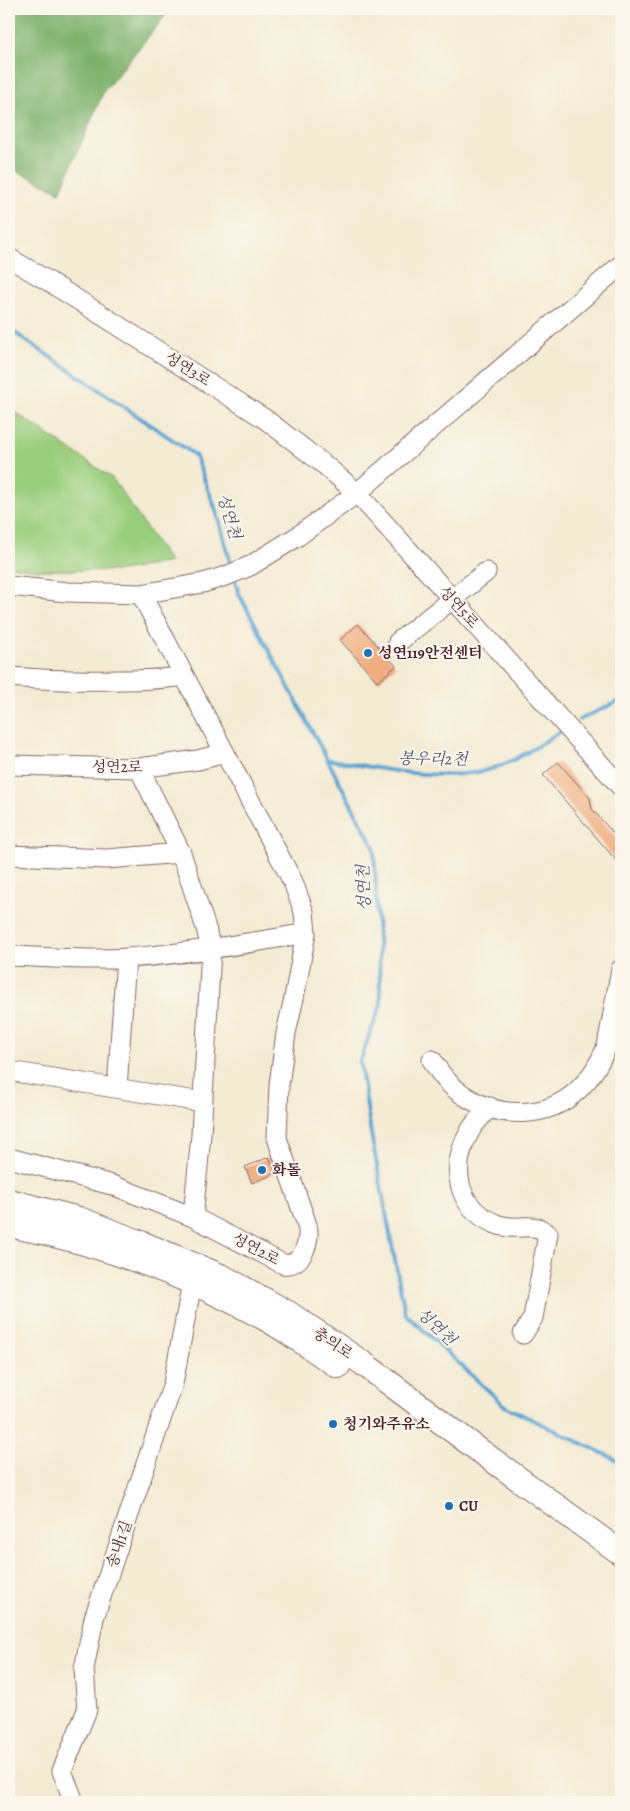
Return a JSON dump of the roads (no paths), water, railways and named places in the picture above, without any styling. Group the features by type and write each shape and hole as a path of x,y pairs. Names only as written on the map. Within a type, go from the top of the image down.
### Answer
{"main road":[{"name":"충의로","path":"9,1201 79,1219 141,1243 223,1277 288,1313 364,1364 492,1460 621,1553"},
{"name":"충의로","path":"9,1225 88,1245 159,1269 225,1298 270,1321 345,1371 621,1570"}],"street":[{"name":"성연3로","path":"9,258 57,286 265,419 320,461 357,493"},
{"path":"9,586 67,592 141,594 193,585 238,572 279,549 357,493 621,265"},
{"name":"성연5로","path":"357,493 621,788"},
{"path":"398,642 486,572"},
{"name":"성연2로","path":"9,1158 112,1185 193,1217 283,1264 288,1265 296,1261 306,1247 309,1238 307,1225 277,1138 279,1085 286,1033 306,933 304,912 300,897 141,594"},
{"path":"9,678 114,680 169,679 184,676"},
{"name":"성연2로","path":"9,765 139,768 198,760 225,753"},
{"path":"139,768 180,853 206,928 211,950 193,1217"},
{"path":"9,856 107,859 180,853"},
{"path":"9,956 94,959 126,958 211,950 306,933"},
{"path":"117,1088 126,958"},
{"path":"432,1060 450,1085 465,1096 490,1107 526,1113 553,1107 566,1100 587,1081 596,1069 607,1046 621,969"},
{"path":"607,1046 621,1032"},
{"path":"9,1071 202,1102"},
{"path":"490,1107 476,1123 466,1139 460,1159 459,1181 467,1201 490,1220 503,1226 514,1228 537,1228 548,1234 533,1318 523,1334"},
{"name":"송내1길","path":"74,1802 62,1771 87,1710 84,1669 94,1618 173,1384 192,1283"}],"waterway":[{"name":"성연천","path":"9,329 195,455 217,513 232,569"},
{"name":"성연천","path":"234,578 239,594 374,847 381,1004 360,1061 371,1134 405,1313 506,1407 621,1462"},
{"name":"봉우리2천","path":"579,720 621,700"},
{"name":"봉우리2천","path":"327,759 411,773 433,775 476,773 511,761 561,731"}],"place":[{"name":"성연119안전센터","path":"368,653"},
{"name":"화돌","path":"262,1170"},
{"name":"청기와주유소","path":"333,1424"},
{"name":"CU","path":"449,1506"}]}
